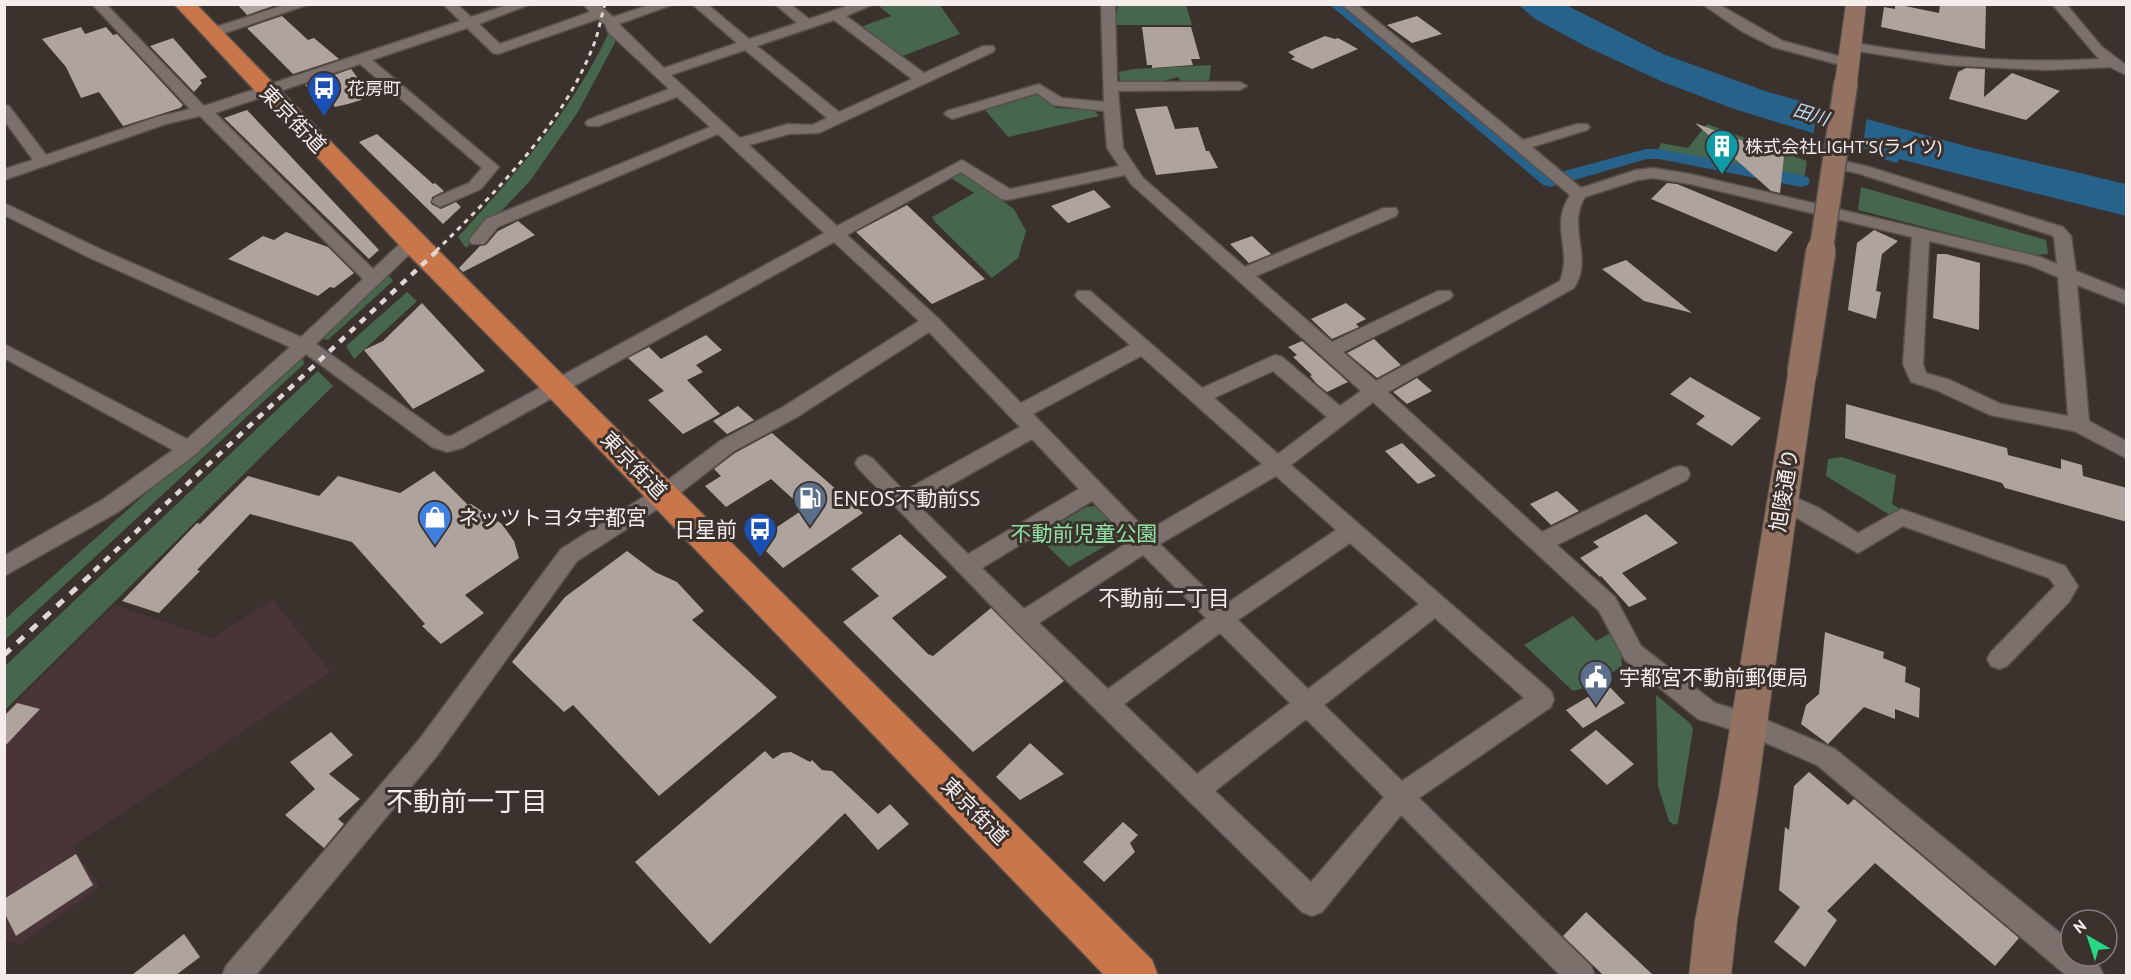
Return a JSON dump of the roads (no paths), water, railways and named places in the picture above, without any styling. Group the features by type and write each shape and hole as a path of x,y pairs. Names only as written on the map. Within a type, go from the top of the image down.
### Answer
{"highway":[{"name":"東京街道","path":"184,4 412,242 558,387 1136,975"}],"street":[{"path":"98,4 199,110 209,115 373,279"},
{"path":"211,33 304,4"},
{"path":"449,4 498,50 604,11 668,4"},
{"path":"4,175 162,120 216,108 525,4"},
{"path":"702,7 723,4"},
{"path":"781,4 806,24"},
{"path":"662,73 868,4"},
{"path":"1107,4 1115,148 1137,181 1330,351 1606,604 1633,653 1707,711 1748,724 1826,757 2090,975"},
{"path":"1347,4 1579,194"},
{"path":"1708,4 1748,29 1778,44 1848,64 1884,53 1998,66 2070,66 2111,63"},
{"name":"旭陵通り","path":"1710,975 1716,921 1738,795 1834,164 1856,4"},
{"path":"2058,4 2095,50 2127,72"},
{"path":"702,7 839,120"},
{"path":"604,11 613,29 931,322 1145,543 1402,795 1581,975"},
{"path":"836,15 867,41 923,80"},
{"path":"739,143 788,129 814,130 988,50"},
{"path":"362,59 491,167 475,186 440,202"},
{"path":"1110,87 1240,86"},
{"path":"952,114 1039,88 1058,102 1112,107"},
{"path":"593,123 681,90"},
{"path":"4,109 42,161"},
{"path":"478,240 492,223 722,127"},
{"path":"1519,146 1582,127"},
{"path":"1834,164 1860,169 2057,231 2062,236 2079,425"},
{"path":"4,208 94,253 315,351 439,442 447,444 558,387 962,165 1007,195 1129,169"},
{"path":"1022,622 1145,543 1277,465 1374,391 1568,284 1575,265 1568,218 1572,205 1579,194 1636,175 1653,173 1690,179 2034,261 2127,298"},
{"path":"1242,275 1390,212"},
{"path":"1921,233 1912,364 1918,377 1943,385 1997,410 2079,425 2127,450"},
{"path":"4,567 110,506 189,449 303,346 412,242"},
{"path":"865,462 1022,622 1312,902 1402,795 1542,699 1084,295"},
{"path":"1330,351 1444,295"},
{"path":"236,975 427,749 569,555 663,495 727,446 790,412 931,322"},
{"path":"902,502 1026,420 1143,347"},
{"path":"4,350 189,449"},
{"path":"1200,397 1275,362 1340,417"},
{"path":"1540,543 1680,474"},
{"path":"966,566 1094,489"},
{"path":"1783,500 1811,514 1858,544 1901,517 2057,572 2067,586 1999,660"},
{"path":"1107,703 1222,619 1351,531"},
{"path":"1197,789 1435,605"}],"water":[{"name":"田川","path":"1519,5 1566,5 1663,54 1768,92 1969,147 2126,184 2126,216 1899,159 1897,163 1883,159 1882,154 1734,109 1663,82 1585,46 1535,19"}],"waterway":[{"path":"1336,4 1550,181 1646,154 1659,154 1801,181"}],"railway":[{"path":"436,251 505,180 565,102 581,74 596,39 605,4"},
{"path":"94,571 438,250"},
{"path":"4,655 96,570"}],"place":[{"name":"花房町","path":"324,117"},
{"name":"株式会社LIGHT'S(ライツ)","path":"1722,175"},
{"name":"ENEOS不動前SS","path":"810,527"},
{"name":"ネッツトヨタ宇都宮","path":"435,546"},
{"name":"日星前","path":"760,558"},
{"name":"宇都宮不動前郵便局","path":"1596,706"}],"district":[{"name":"不動前二丁目","path":"1164,598"},
{"name":"不動前一丁目","path":"467,801"}],"park label":[{"name":"不動前児童公園","path":"1084,533"}]}
